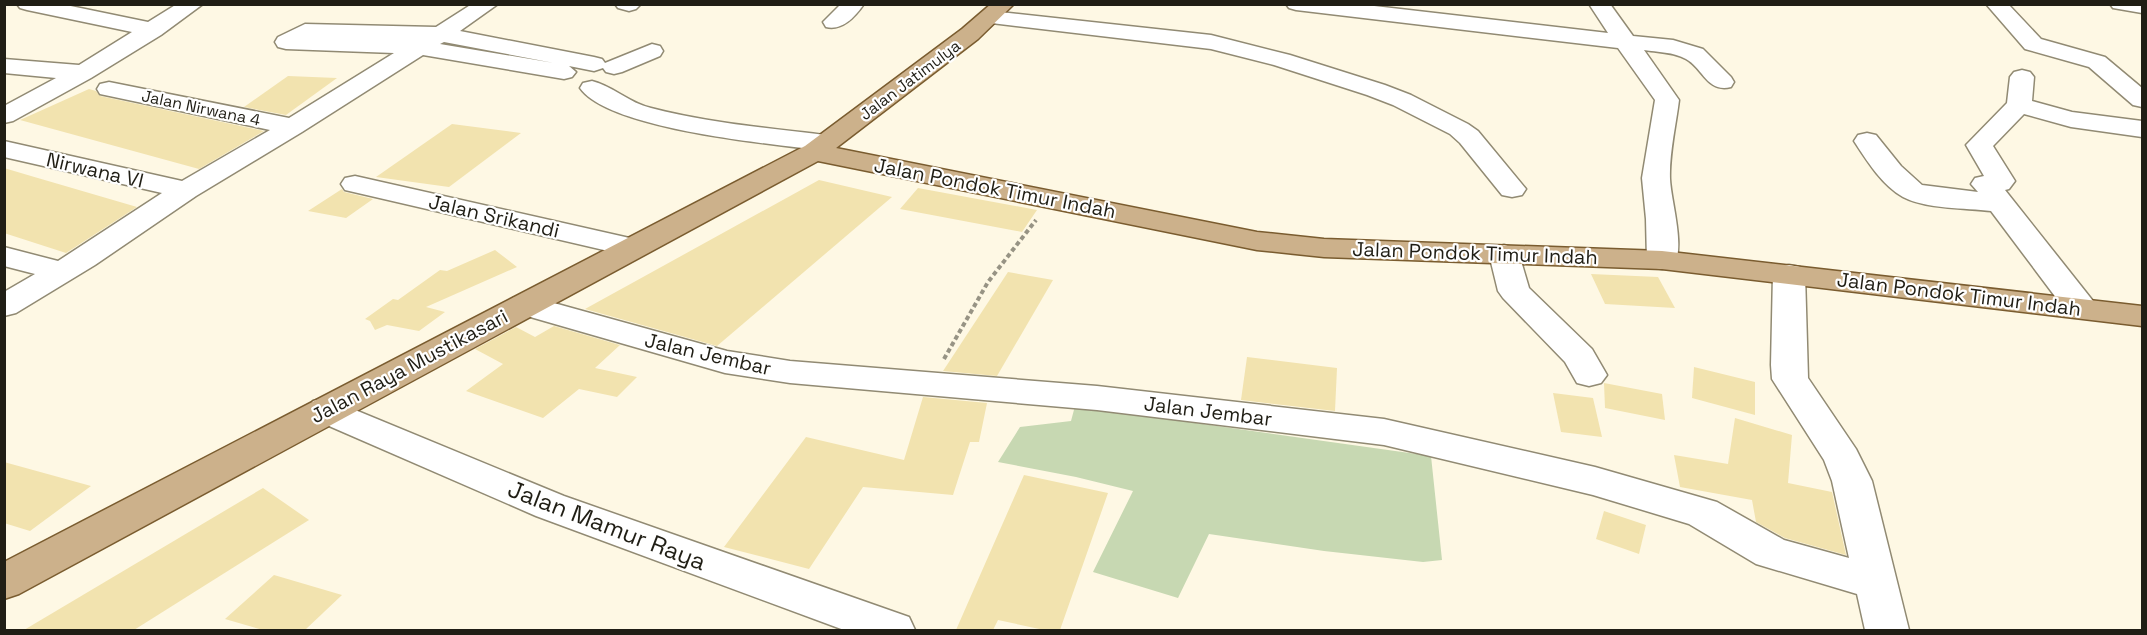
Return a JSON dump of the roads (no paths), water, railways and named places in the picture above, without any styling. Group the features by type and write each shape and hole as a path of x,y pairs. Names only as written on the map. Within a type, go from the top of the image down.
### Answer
{"main road":[{"name":"Jalan Jatimulya","path":"820,148 997,11"},
{"name":"Jalan Pondok Timur Indah","path":"820,148 1257,241 1324,248 1662,260 2142,316"},
{"name":"Jalan Raya Mustikasari","path":"4,582 820,148"}],"street":[{"path":"27,4 153,30"},
{"path":"4,116 83,73 193,4"},
{"path":"4,306 61,272 186,190 293,127 488,4"},
{"path":"834,22 854,4"},
{"path":"1296,4 1685,50 1695,54 1722,82"},
{"path":"1483,25 1496,10 1497,4"},
{"path":"1599,4 1667,100 1656,178 1661,219 1662,260"},
{"path":"1996,4 2033,44 2097,62 2140,94"},
{"path":"2120,4 2142,7"},
{"path":"997,11 1211,42 1282,60 1376,90 1423,110 1459,129 1469,137 1512,189"},
{"path":"652,51 600,73 576,89 564,87 558,82 564,72 417,47 286,42 305,31 439,34 600,73 622,107 645,115 820,148"},
{"path":"4,66 83,73"},
{"path":"2022,77 2019,105 1979,145 1999,177 1999,183 1985,184 2081,308"},
{"name":"Jalan Nirwana 4","path":"109,89 293,127"},
{"path":"2019,105 2071,119 2142,129"},
{"path":"1867,141 1901,184 1912,191 1921,195 2000,203"},
{"name":"Nirwana VI","path":"4,149 186,190"},
{"name":"Jalan Srikandi","path":"355,184 634,248"},
{"path":"1504,254 1514,291 1580,357 1589,375"},
{"path":"4,256 61,272"},
{"path":"1789,274 1788,365 1790,379 1842,458 1852,481 1887,630"},
{"name":"Jalan Jembar","path":"525,305 725,362 790,372 929,386 1097,398 1384,432 1595,480 1703,513 1772,553 1874,582"},
{"name":"Jalan Mamur Raya","path":"326,410 550,506 830,620 893,630"}]}
